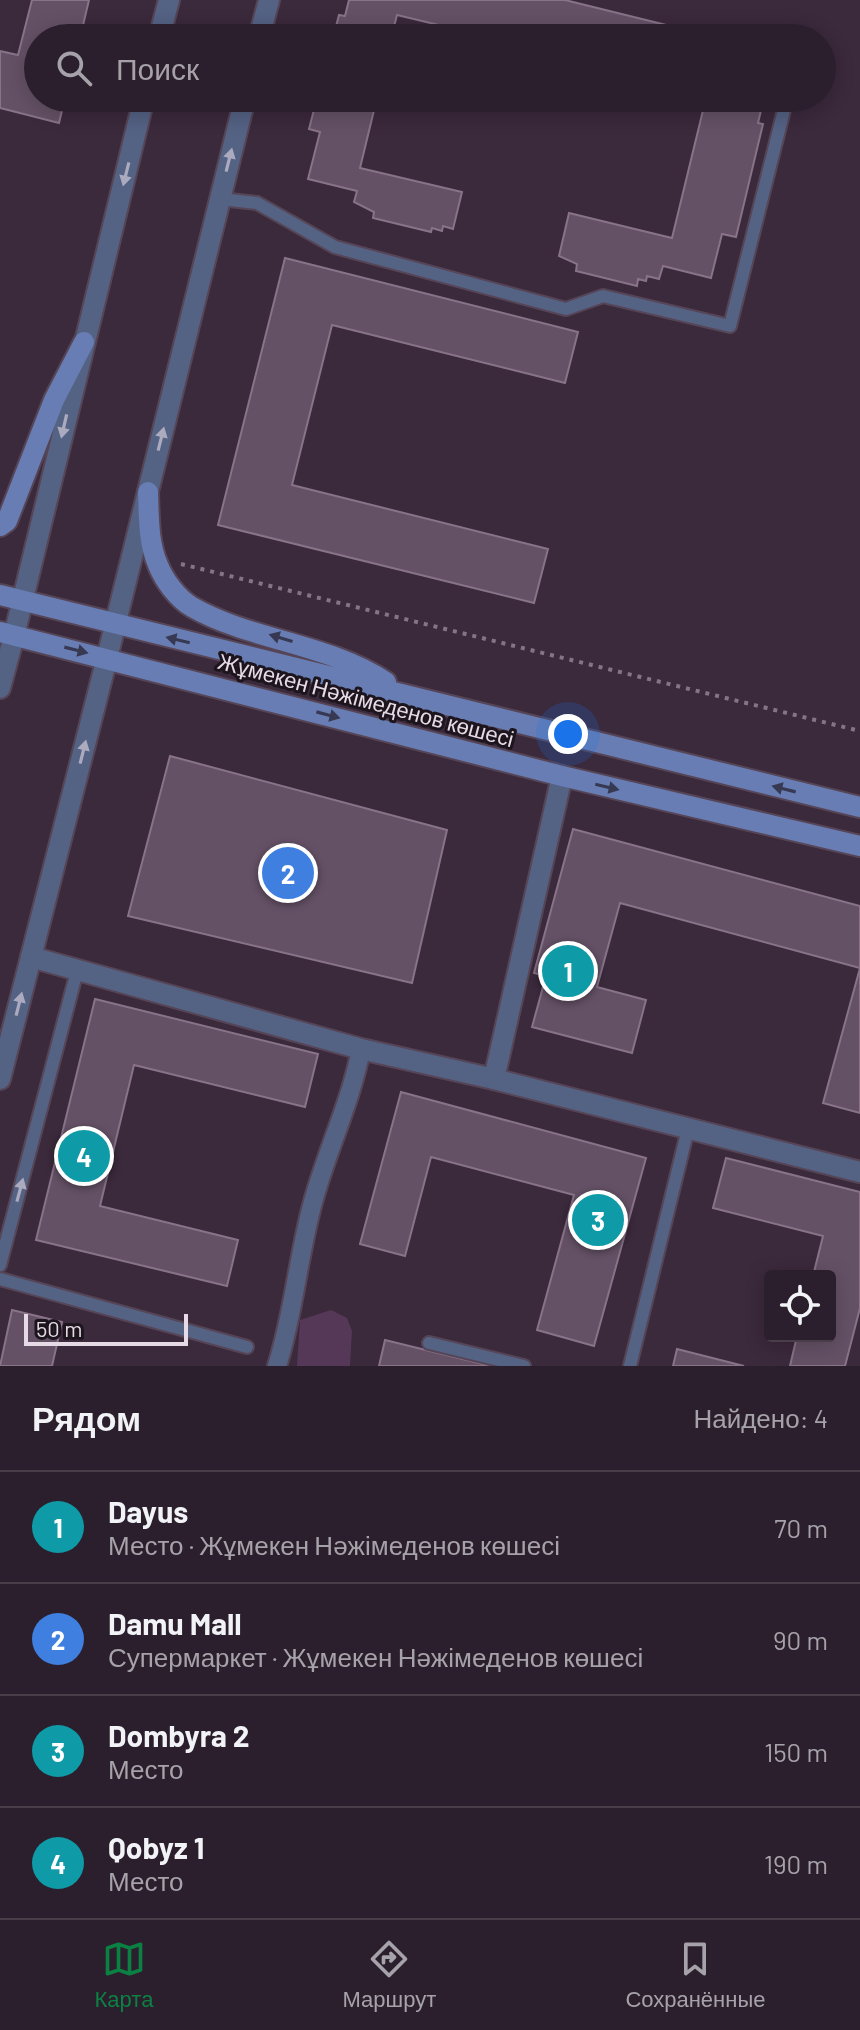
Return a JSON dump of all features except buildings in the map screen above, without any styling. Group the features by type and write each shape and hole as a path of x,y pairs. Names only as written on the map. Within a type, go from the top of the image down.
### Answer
{"main road":[{"path":"0,526 7,521 54,400 84,342"},
{"path":"148,492 150,543 158,566 170,586 191,606 347,662 403,693"},
{"name":"Жұмекен Нәжімеденов көшесі","path":"0,595 860,807"},
{"name":"Жұмекен Нәжімеденов көшесі","path":"7,634 562,776 860,846"}],"street":[{"path":"163,24 169,0"},
{"path":"263,24 269,0"},
{"path":"0,688 7,634 23,601 141,112"},
{"path":"0,1079 242,112"},
{"path":"494,1079 562,776"},
{"path":"31,957 361,1049 494,1079 860,1172"},
{"path":"277,1366 304,1235 354,1087 361,1049"}],"lane":[{"path":"220,199 257,203 335,247 566,309 603,296 730,326 784,112"},
{"path":"0,1265 77,971"},
{"path":"630,1366 688,1129"},
{"path":"0,1279 247,1347"},
{"path":"429,1343 524,1366"}],"path":[{"path":"179,564 860,731"}],"shaded area":[{"path":"331,1310 347,1318 352,1331 350,1366 297,1366 300,1320"}],"place":[{"name":"Damu Mall","path":"288,873"},
{"name":"Dayus","path":"568,971"},
{"name":"Qobyz 1","path":"84,1156"},
{"name":"Dombyra 2","path":"598,1220"}]}
